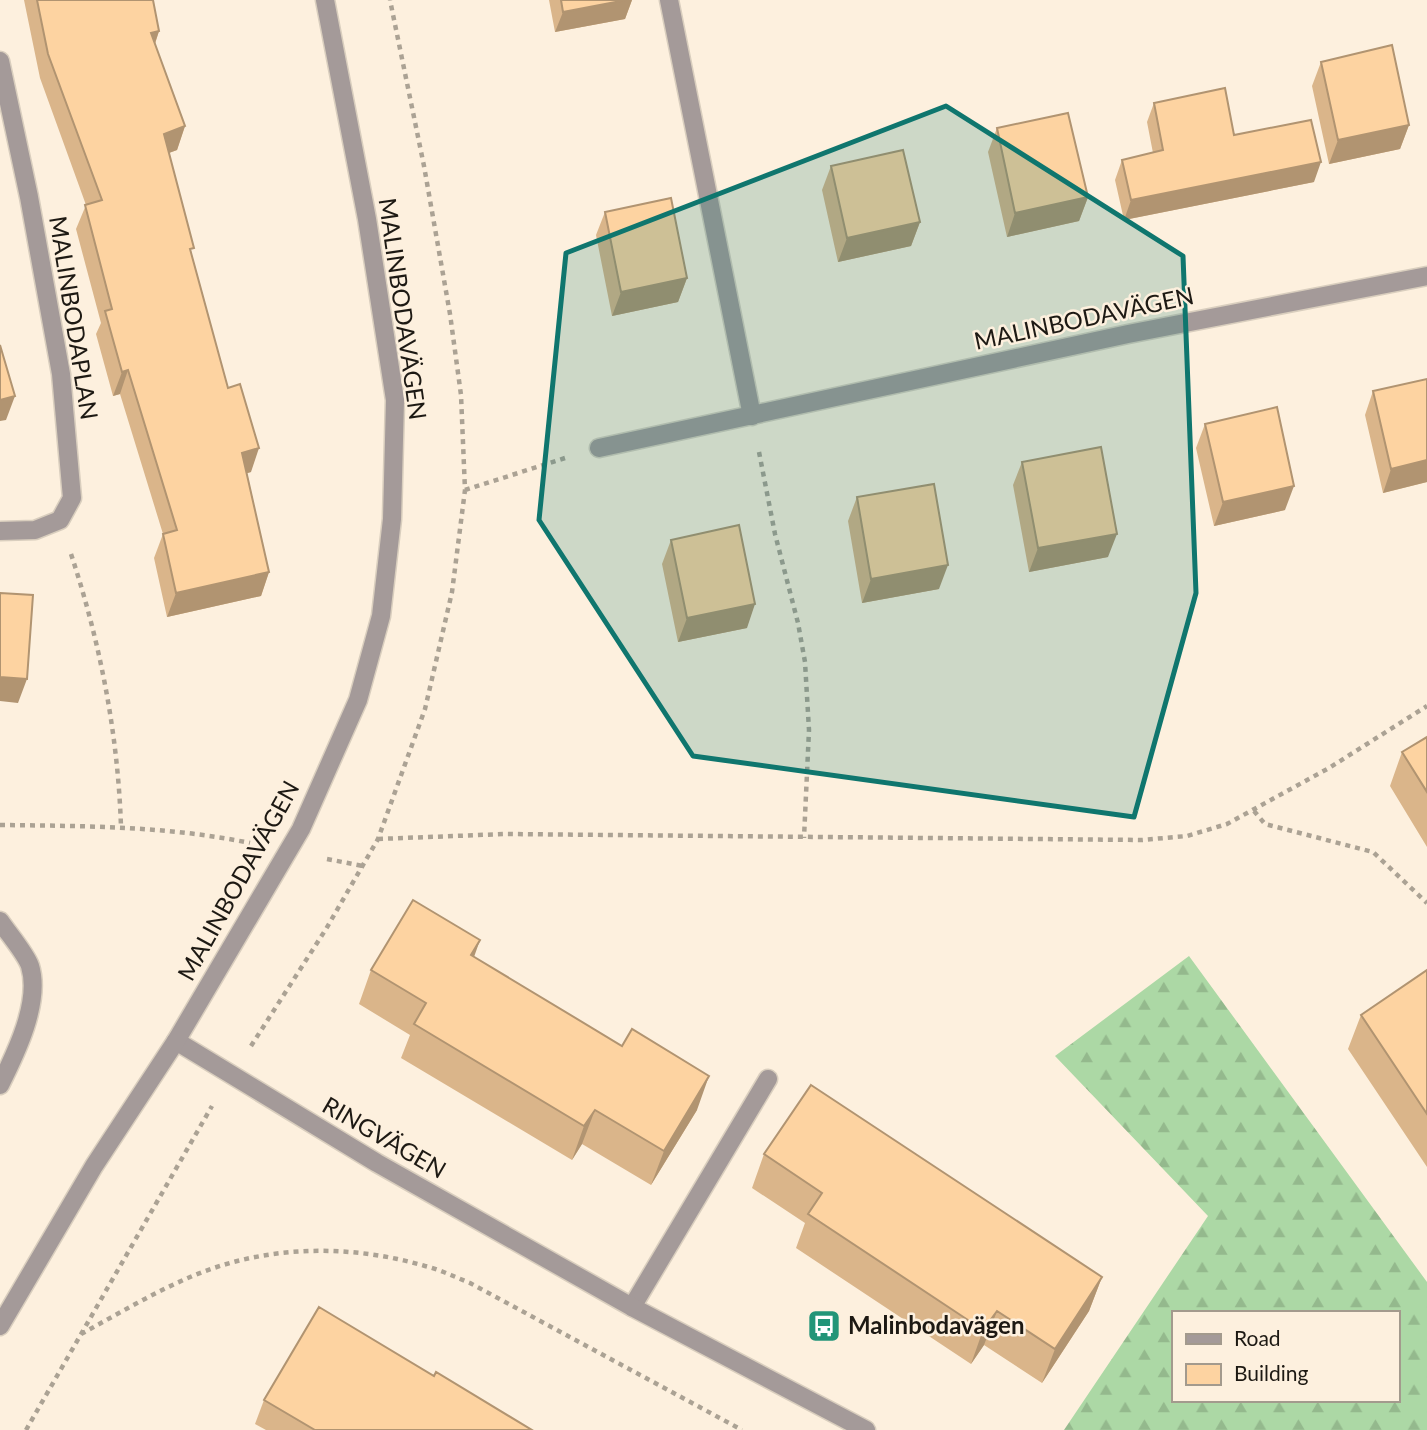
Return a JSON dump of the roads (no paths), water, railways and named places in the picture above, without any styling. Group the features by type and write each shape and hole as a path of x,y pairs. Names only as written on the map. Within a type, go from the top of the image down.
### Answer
{"street":[{"name":"MALINBODAVÄGEN","path":"176,1041 302,829 358,700 381,616 393,519 395,400 367,219 325,0"},
{"path":"669,0 752,416"},
{"name":"MALINBODAPLAN","path":"0,61 29,197 61,374 72,498 60,520 35,530 0,531"},
{"name":"MALINBODAVÄGEN","path":"600,447 1128,334 1427,276"},
{"path":"0,921 30,966 32,1000 19,1046 0,1085"},
{"path":"0,1326 94,1166 176,1041"},
{"name":"RINGVÄGEN","path":"176,1041 377,1163 632,1307 866,1430"},
{"path":"632,1307 768,1079"}],"place":[{"name":"Malinbodavägen","path":"824,1326"}]}
